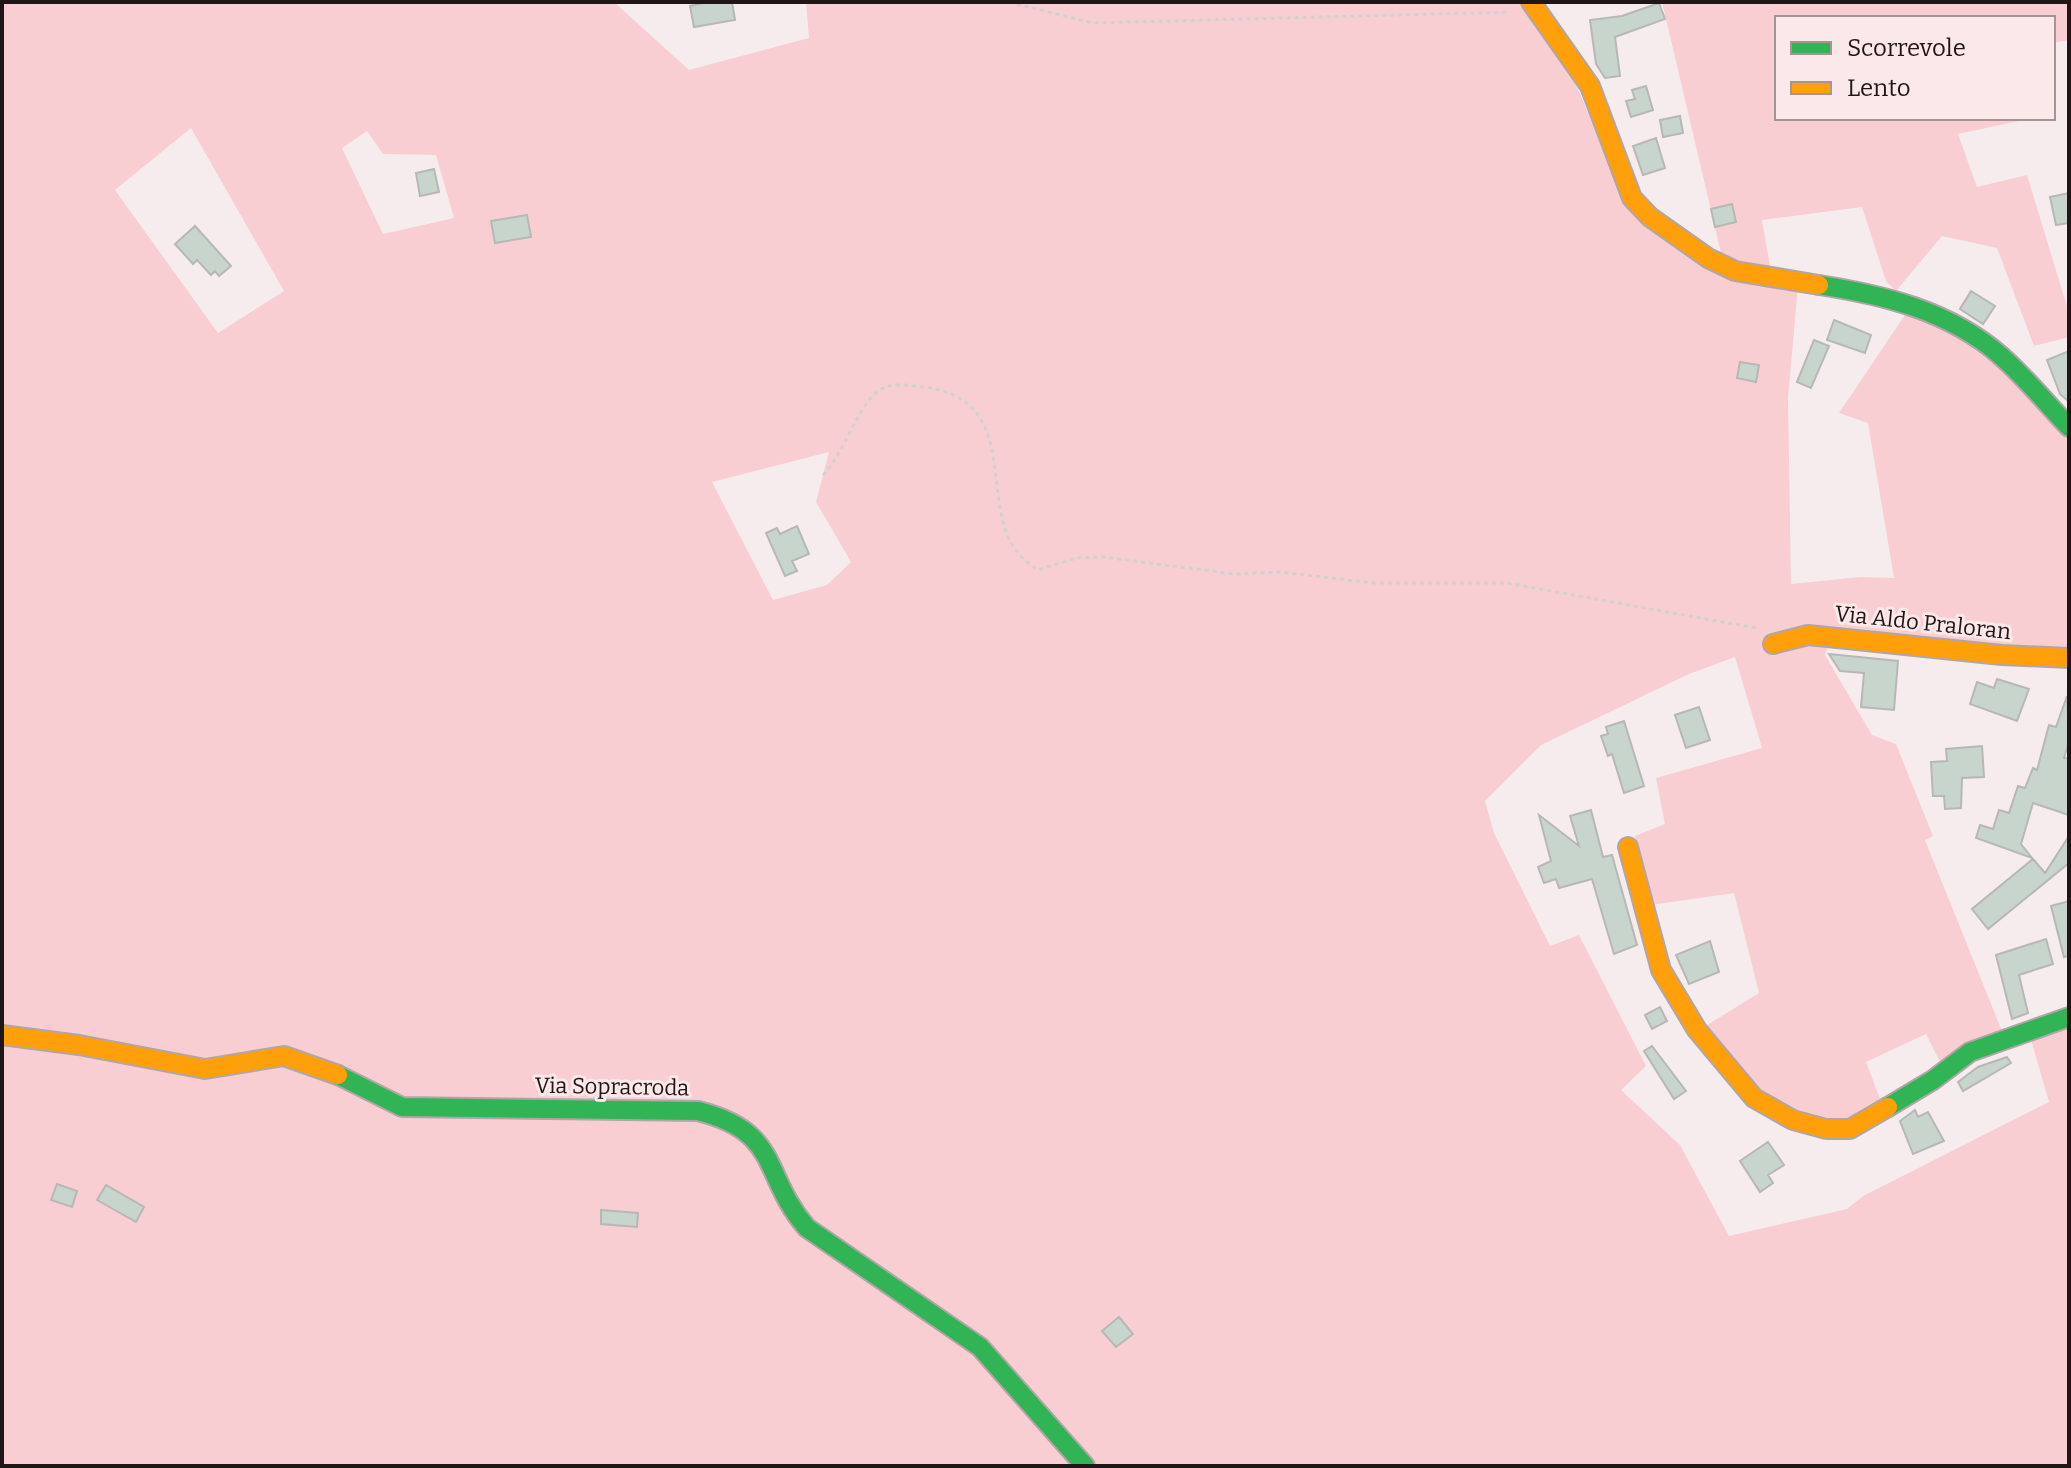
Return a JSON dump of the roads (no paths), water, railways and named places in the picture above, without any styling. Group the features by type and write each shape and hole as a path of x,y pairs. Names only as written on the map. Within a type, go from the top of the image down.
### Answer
{"street":[{"path":"1534,7 1590,86 1626,185 1639,207 1650,217 1708,258 1735,271 1878,294 1932,312 1999,354 2069,427"},
{"name":"Via Aldo Praloran","path":"1771,637 1808,635 2069,658"},
{"path":"1628,847 1661,970 1697,1030 1754,1098 1793,1120 1826,1129 1850,1129 1933,1080 1970,1052 2069,1017"},
{"name":"Via Sopracroda","path":"2,1035 79,1045 205,1069 284,1056 321,1066 402,1107 669,1109 726,1118 745,1129 762,1145 794,1213 807,1228 980,1347 1085,1466"}]}
